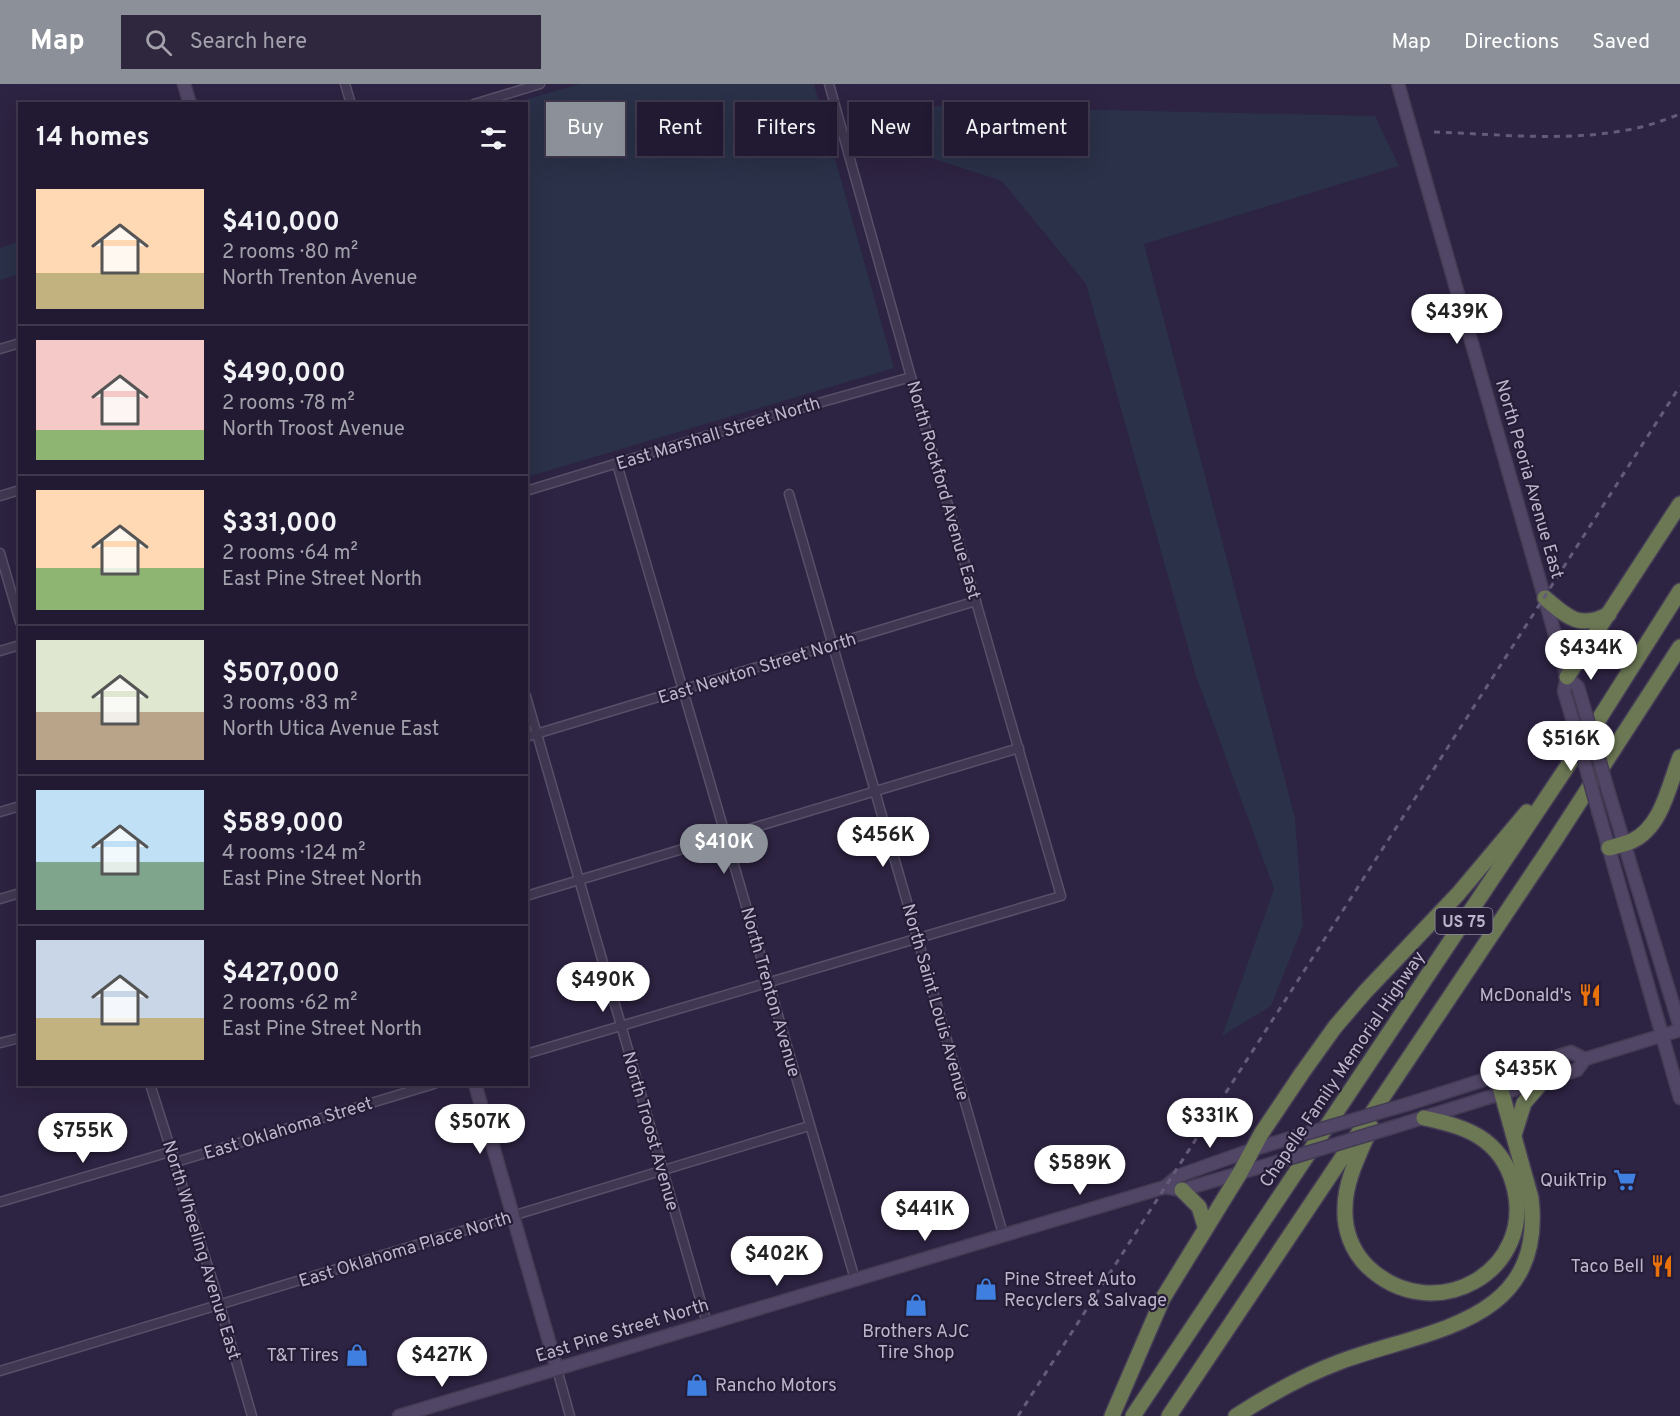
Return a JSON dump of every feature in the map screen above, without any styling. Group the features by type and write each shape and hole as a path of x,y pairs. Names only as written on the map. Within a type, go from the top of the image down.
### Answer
{"highway":[{"path":"1568,677 1680,504"},
{"name":"Chapelle Family Memorial Highway","path":"1133,1416 1574,757 1680,591"},
{"path":"1545,598 1567,616 1579,621 1598,620 1609,614"},
{"name":"US 75","path":"1169,1416 1547,852 1680,647"},
{"path":"1112,1416 1163,1298 1205,1226 1240,1173 1251,1150 1302,1073 1335,1027 1365,992 1458,894 1574,757"},
{"path":"1609,848 1633,841 1647,830 1656,818 1680,757"},
{"path":"1236,1416 1278,1390 1321,1370 1368,1352 1458,1325 1483,1312 1501,1296 1522,1267 1528,1254 1533,1230 1531,1198 1497,1076"},
{"path":"1514,1135 1524,1103 1542,1082"},
{"path":"1385,1094 1350,1178 1344,1206 1347,1231 1364,1263 1385,1281 1408,1291 1434,1294 1458,1290 1469,1285 1496,1265 1513,1233 1517,1201 1509,1170 1489,1143 1460,1126 1424,1118"},
{"path":"1182,1190 1199,1207 1205,1226"}],"main road":[{"path":"184,84 189,102"},
{"name":"North Peoria Avenue East","path":"1398,84 1568,677 1578,687 1680,1029"},
{"name":"North Peoria Avenue East","path":"1568,677 1564,691 1572,722 1680,1098"},
{"name":"East Pine Street North","path":"1166,1187 1182,1190 1542,1082 1577,1070 1585,1059 1680,1029"},
{"name":"East Pine Street North","path":"399,1416 1166,1187 1178,1176 1251,1150 1408,1104 1571,1052 1585,1059"},
{"path":"476,1086 557,1369"}],"street":[{"path":"345,84 350,102"},
{"path":"478,102 507,89 540,84"},
{"name":"North Rockford Avenue East","path":"829,84 1061,896 918,939"},
{"path":"0,349 18,344"},
{"name":"East Marshall Street North","path":"528,490 911,376"},
{"name":"North Trenton Avenue","path":"617,464 855,1279"},
{"path":"0,496 18,491"},
{"name":"North Saint Louis Avenue","path":"789,494 1003,1234"},
{"path":"0,553 18,615"},
{"name":"East Newton Street North","path":"528,736 976,602"},
{"path":"0,651 18,646"},
{"name":"North Troost Avenue","path":"528,702 707,1323"},
{"path":"528,895 1019,748"},
{"path":"0,812 18,807"},
{"path":"0,899 18,894"},
{"path":"528,1053 918,939"},
{"path":"0,1043 18,1038"},
{"name":"North Wheeling Avenue East","path":"151,1086 176,1162 252,1416"},
{"name":"East Oklahoma Street","path":"176,1162 427,1086"},
{"name":"East Oklahoma Place North","path":"0,1371 809,1126"},
{"path":"0,1203 172,1151"},
{"path":"557,1369 570,1416"}],"shaded area":[{"path":"580,84 814,84 819,102 735,102 735,156 834,156 894,368 528,477 528,102 517,102"},
{"path":"932,106 944,106 944,156 1088,156 1088,110 1375,116 1399,166 1144,244 1295,818 1303,926 1271,1006 1222,1036 1274,889 1196,676 1086,284 1002,181 926,156 932,156"},
{"path":"18,242 18,274 0,280 0,248"}],"railway":[{"path":"1434,132 1579,136 1634,129 1680,114"},
{"path":"1018,1416 1680,386"}],"place":[{"name":"McDonald's","path":"1590,995"},
{"name":"QuikTrip","path":"1625,1180"},
{"name":"Taco Bell","path":"1662,1266"},
{"name":"Pine Street Auto Recyclers & Salvage","path":"986,1289"},
{"name":"Brothers AJC Tire Shop","path":"916,1305"},
{"name":"T&T Tires","path":"357,1355"},
{"name":"Rancho Motors","path":"697,1385"}]}
